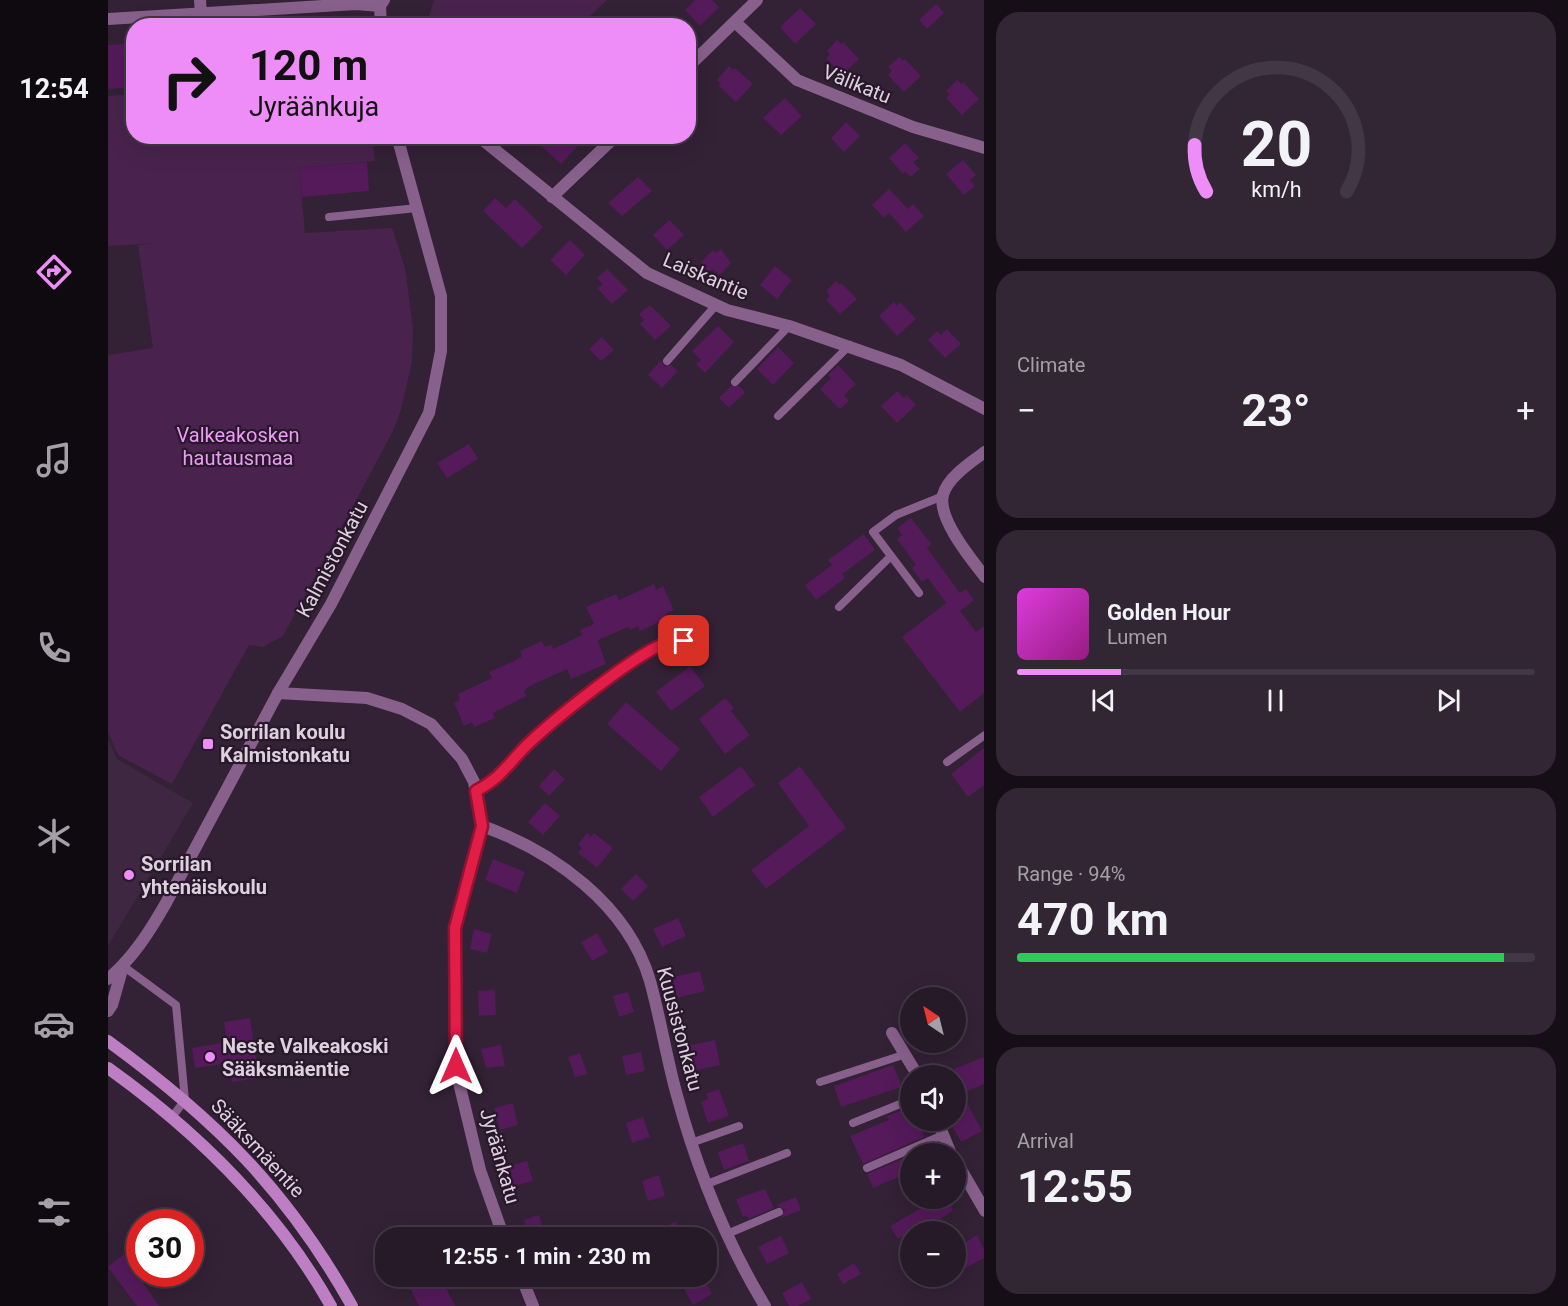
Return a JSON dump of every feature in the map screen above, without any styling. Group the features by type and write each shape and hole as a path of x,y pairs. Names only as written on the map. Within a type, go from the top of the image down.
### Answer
{"main road":[{"name":"Sääksmäentie","path":"108,1041 185,1100 254,1167 309,1235 352,1306"},
{"name":"Sääksmäentie","path":"108,1068 203,1144 253,1198 303,1263 331,1306"}],"street":[{"path":"200,0 201,14"},
{"path":"696,59 757,0"},
{"path":"127,18 382,3 381,18"},
{"path":"108,19 126,18"},
{"name":"Välikatu","path":"735,22 797,80 913,127 984,148"},
{"name":"Kalmistonkatu","path":"108,979 123,966 155,923 278,693 336,594 429,413 441,351 441,296 399,144"},
{"name":"Laiskantie","path":"488,144 646,273 716,305 850,345 901,365 984,408"},
{"path":"552,197 608,144"},
{"path":"984,452 952,481 942,496 944,514 958,540 984,577"},
{"path":"476,791 498,779 528,745 576,704 638,659 669,642 699,640"},
{"name":"Jyräänkatu","path":"278,693 367,698 402,708 431,724 462,759 476,791 482,826 455,928 456,1066 480,1170 500,1227"},
{"name":"Kuusistonkatu","path":"482,826 516,838 579,879 614,914 635,948 649,978 691,1143 727,1234 765,1306"},
{"name":"Kalmistonkatu","path":"108,1011 112,1005 123,966"},
{"path":"892,1033 912,1065"},
{"path":"941,1131 946,1143"},
{"path":"966,1179 984,1211"},
{"path":"525,1287 533,1306"}],"lane":[{"path":"329,217 417,208"},
{"path":"667,361 716,305"},
{"path":"735,382 789,326"},
{"path":"778,416 850,345"},
{"path":"919,593 873,532 896,515 942,496"},
{"path":"838,607 891,556"},
{"path":"947,762 984,735"},
{"path":"123,966 176,1005 185,1100 172,1117"},
{"path":"820,1082 906,1054"},
{"path":"853,1123 900,1104"},
{"path":"691,1143 739,1126"},
{"path":"867,1168 943,1135"},
{"path":"707,1184 787,1153"},
{"path":"727,1234 779,1212"}],"shaded area":[{"name":"Sorrilan yhtenäiskoulu","path":"108,739 117,759 193,803 108,946"}],"green space":[{"path":"434,0 607,0 588,18 429,18"},
{"name":"Valkeakosken hautausmaa","path":"126,95 126,144 373,144 375,161 299,168 305,233 392,228 405,268 413,328 412,362 401,410 393,431 283,636 263,647 249,645 172,784 118,755 108,732 108,355 153,348 138,245 157,243 108,246 108,96"}],"building":[{"path":"695,0 712,0 719,7 700,26 696,18 692,18 685,10"},
{"path":"936,4 944,13 927,29 919,20"},
{"path":"800,8 816,24 795,44 780,27"},
{"path":"837,40 841,44 843,42 859,59 842,75 826,58 830,55 827,51"},
{"path":"126,44 126,88 108,89 108,45"},
{"path":"899,57 903,61 905,59 921,76 904,92 888,75 892,71 888,67"},
{"path":"729,66 733,70 735,68 753,84 736,102 719,86 721,84 717,80"},
{"path":"957,80 961,84 963,82 979,99 962,115 946,98 950,95 946,91"},
{"path":"785,98 802,116 781,135 763,118"},
{"path":"846,122 860,136 844,152 831,138"},
{"path":"905,143 919,158 913,162 920,169 911,177 906,172 903,174 889,158"},
{"path":"539,144 580,144 561,164"},
{"path":"963,160 976,175 970,180 975,186 964,195 946,174"},
{"path":"367,162 369,191 302,197 299,168"},
{"path":"638,177 652,191 622,216 608,203"},
{"path":"889,189 908,209 913,204 924,216 906,232 889,213 884,218 872,205"},
{"path":"495,198 506,208 515,199 543,227 522,248 483,211"},
{"path":"669,220 684,235 667,250 653,235"},
{"path":"570,240 585,255 566,275 550,260"},
{"path":"721,249 731,263 720,275 712,269 709,272 700,263 713,250 716,253"},
{"path":"775,266 792,280 777,299 760,285"},
{"path":"607,269 628,290 612,304 597,288 602,284 597,278"},
{"path":"836,281 857,299 840,314 826,300 830,296 826,291"},
{"path":"894,302 897,306 900,302 916,319 897,336 879,316"},
{"path":"650,305 671,326 655,340 640,324 644,320 639,314"},
{"path":"718,326 734,342 705,373 696,364 701,360 692,351"},
{"path":"947,329 961,344 945,358 928,340 937,331 941,335"},
{"path":"602,337 614,350 601,361 589,349"},
{"path":"778,347 794,363 773,385 757,369"},
{"path":"661,360 664,366 671,365 678,371 662,388 648,375"},
{"path":"838,365 856,384 844,395 849,401 840,409 820,389 831,378 828,375"},
{"path":"731,386 739,386 745,392 729,408 719,398"},
{"path":"897,391 904,398 907,395 916,405 897,423 881,406"},
{"path":"469,444 478,459 447,478 437,463"},
{"path":"911,518 931,544 927,548 960,593 966,589 974,600 960,611 976,632 984,626 984,693 960,712 902,637 946,603 928,578 922,582 912,568 916,565 897,539 902,535 897,528"},
{"path":"864,534 875,550 842,574 845,578 816,600 805,585 832,565 828,560"},
{"path":"654,584 656,590 663,586 674,610 666,613 668,618 640,631 638,626 630,630 628,627 600,639 598,641 606,664 571,679 567,669 530,686 524,691 526,696 493,713 495,718 474,727 472,722 464,726 454,703 460,700 458,694 492,678 489,672 522,656 520,651 542,641 545,647 551,644 553,649 582,635 580,630 594,624 586,607 616,594 619,600"},
{"path":"690,666 705,686 671,711 656,692"},
{"path":"725,698 734,708 731,711 750,735 725,754 699,719"},
{"path":"626,702 680,749 661,771 607,724"},
{"path":"984,748 984,785 968,797 951,774"},
{"path":"741,766 755,785 713,817 699,797"},
{"path":"800,766 846,828 766,889 751,870 809,826 778,783"},
{"path":"554,769 565,779 549,796 539,786"},
{"path":"545,803 560,816 543,835 528,822"},
{"path":"587,833 591,837 594,833 613,848 597,868 578,853 582,848 578,844"},
{"path":"493,859 525,872 517,893 485,880"},
{"path":"636,874 648,886 633,901 621,889"},
{"path":"678,918 686,936 662,947 653,929"},
{"path":"474,929 492,934 487,953 470,949"},
{"path":"597,933 608,952 592,961 581,942"},
{"path":"700,971 705,991 677,998 673,977"},
{"path":"495,990 496,1015 479,1016 478,991"},
{"path":"628,992 634,1012 619,1017 613,996"},
{"path":"250,1018 259,1078 232,1082 229,1063 195,1068 192,1048 227,1042 224,1022"},
{"path":"715,1040 720,1065 693,1071 688,1046"},
{"path":"501,1045 505,1066 486,1068 481,1049"},
{"path":"641,1052 645,1071 626,1075 622,1056"},
{"path":"580,1053 587,1074 575,1077 568,1057"},
{"path":"984,1057 984,1084 966,1092 966,1065 964,1065"},
{"path":"893,1065 900,1082 900,1088 841,1107 834,1086"},
{"path":"719,1089 729,1116 708,1123 701,1102 708,1099 706,1094"},
{"path":"966,1101 982,1131 961,1142 955,1131 966,1131"},
{"path":"513,1103 518,1125 500,1130 494,1108"},
{"path":"900,1111 900,1131 922,1131 924,1137 910,1143 900,1143 900,1148 863,1164 850,1136 889,1120 887,1116"},
{"path":"643,1117 650,1137 632,1143 626,1123"},
{"path":"743,1143 749,1161 724,1170 718,1152"},
{"path":"900,1160 900,1176 873,1188 867,1174"},
{"path":"527,1161 533,1181 514,1186 509,1166"},
{"path":"659,1175 665,1196 648,1201 642,1181"},
{"path":"765,1189 774,1208 748,1219 747,1215 743,1217 736,1199"},
{"path":"796,1197 801,1210 781,1218 785,1210 776,1205"},
{"path":"919,1209 952,1209 953,1211 937,1221 900,1221 900,1238 898,1239 890,1226"},
{"path":"539,1215 543,1227 526,1227 524,1220"},
{"path":"676,1221 679,1227 665,1227"},
{"path":"977,1235 984,1249 984,1258 966,1268 966,1242"},
{"path":"781,1236 789,1253 767,1264 758,1247"},
{"path":"124,1254 126,1287 146,1287 159,1306 137,1306 108,1267"},
{"path":"854,1263 861,1274 843,1284 837,1274"},
{"path":"802,1282 811,1299 798,1306 789,1306 782,1293"},
{"path":"410,1287 446,1287 455,1306 419,1306"},
{"path":"683,1287 708,1287 712,1294 693,1305"}],"place":[{"name":"Sorrilan koulu Kalmistonkatu","path":"208,744"},
{"name":"Sorrilan yhtenäiskoulu","path":"129,875"},
{"name":"Neste Valkeakoski Sääksmäentie","path":"210,1057"}],"route":[{"path":"456,1066 455,928 482,826 476,791 498,779 528,745 576,704 638,659 669,642 684,641"}]}
